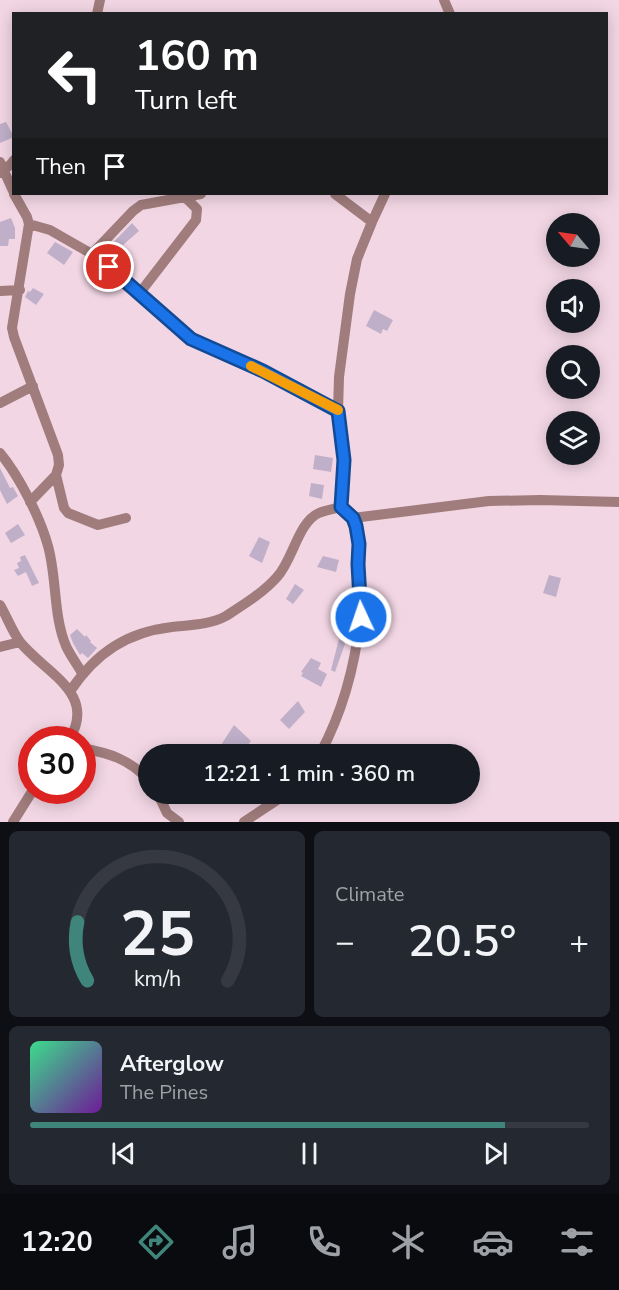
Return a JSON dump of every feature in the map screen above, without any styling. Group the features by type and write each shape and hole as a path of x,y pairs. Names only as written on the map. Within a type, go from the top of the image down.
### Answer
{"street":[{"path":"1,169 12,189"},
{"path":"15,195 29,224 12,328 58,455 59,465 56,475 30,502"},
{"path":"92,254 141,205 196,195"},
{"path":"337,195 372,222"},
{"path":"341,507 344,460 338,411 339,377 350,294 357,260 385,195"},
{"path":"140,294 196,220 196,208 185,197"},
{"path":"29,224 50,230 92,254 191,339 263,371 338,411"},
{"path":"0,291 20,290"},
{"path":"0,403 33,386"},
{"path":"0,453 30,502 48,545 55,579 59,618 66,646 82,673"},
{"path":"56,475 64,508 68,513 98,525 126,518"},
{"path":"353,518 489,501 619,502"},
{"path":"325,744 339,714 352,665 361,617 359,544 353,518 341,507"},
{"path":"71,690 82,673 100,655 123,640 170,627 196,625 223,618 276,578 286,565 308,520 318,513 341,507"},
{"path":"0,605 20,642 71,690 78,705 74,726"},
{"path":"0,647 20,642"},
{"path":"96,751 120,757 138,769"},
{"path":"13,822 24,804"},
{"path":"163,804 167,813 179,822"},
{"path":"244,822 271,804"}],"building":[{"path":"6,122 12,138 0,143 0,124"},
{"path":"11,218 15,228 15,239 9,239 8,246 0,246 0,222"},
{"path":"132,223 139,231 122,246 129,253 119,263 105,251"},
{"path":"55,242 73,252 64,265 47,253"},
{"path":"33,288 44,294 36,305 25,297"},
{"path":"374,310 393,320 387,331 383,329 381,334 366,326"},
{"path":"315,455 333,458 331,472 313,469"},
{"path":"0,468 10,488 13,487 18,496 7,504 0,490"},
{"path":"311,483 324,485 322,499 309,496"},
{"path":"18,524 25,535 11,543 5,533"},
{"path":"259,537 270,542 262,563 249,556"},
{"path":"25,555 39,583 32,586 26,572 18,576 14,570 19,568 17,563 21,561 20,557"},
{"path":"323,556 339,560 336,572 317,567"},
{"path":"549,575 561,578 556,597 543,593"},
{"path":"295,584 304,590 293,604 286,599"},
{"path":"367,620 381,623 379,636 366,632"},
{"path":"77,629 85,637 86,635 97,648 88,658 82,653 80,655 73,643 70,635"},
{"path":"339,639 346,641 335,672 331,670"},
{"path":"311,658 321,663 318,669 327,674 321,687 301,676 303,673 301,672"},
{"path":"298,701 305,712 289,729 280,720"},
{"path":"234,725 251,741 249,744 222,744"}],"slow traffic":[{"path":"251,366 338,410"}],"route":[{"path":"109,267 191,339 263,371 338,411 344,460 340,499 341,507 353,518 356,526 359,544 361,617"}]}
